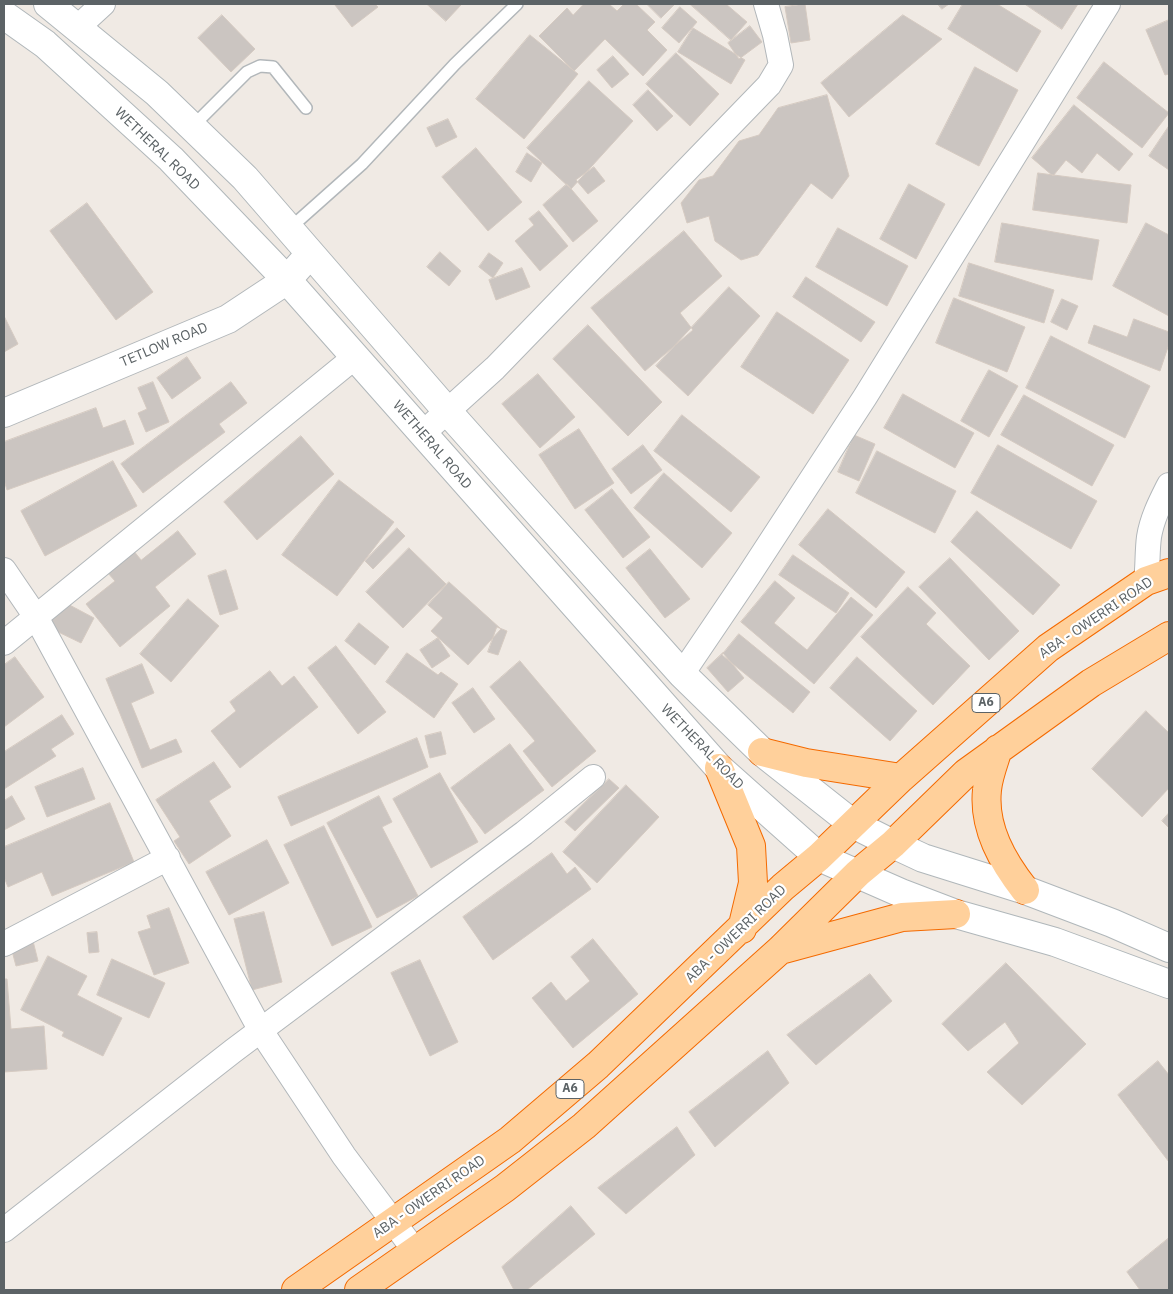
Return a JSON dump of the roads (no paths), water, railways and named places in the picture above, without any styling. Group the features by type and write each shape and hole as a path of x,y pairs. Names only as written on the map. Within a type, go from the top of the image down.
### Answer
{"highway":[{"name":"ABA - OWERRI ROAD","path":"296,1290 510,1140 598,1065 742,929 783,887 819,857 901,778 1048,648 1158,577"},
{"path":"359,1290 505,1188 584,1126 745,979 780,950 858,873 893,844 966,773 1091,683 1169,636"},
{"path":"998,749 987,791 990,830 1005,864 1025,890"},
{"path":"762,752 806,763 901,778"},
{"path":"718,768 752,846 753,883 742,929"},
{"path":"780,950 902,917 956,914"}],"main road":[{"path":"48,4 157,93 245,178 448,412 682,674 762,752 853,824 893,844 923,858 1025,890 1112,923 1169,948"},
{"name":"WETHERAL ROAD","path":"4,15 45,44 171,160 287,280 718,768 819,857 901,894 956,914 1055,942 1169,984"},
{"name":"TETLOW ROAD","path":"4,413 228,319 287,280 310,254"}],"street":[{"path":"78,27 103,4"},
{"path":"422,434 495,368 769,85 781,66 776,35 766,4"},
{"path":"682,674 865,397 1108,4"},
{"path":"4,643 355,357"},
{"path":"1158,577 1149,559 1149,538 1156,512 1169,485"},
{"path":"4,570 36,617 261,1031 344,1156 415,1251"},
{"path":"4,1230 261,1031 524,833 594,777"},
{"path":"4,944 168,858"}],"lane":[{"path":"289,229 362,164 455,64 517,4"},
{"path":"192,127 247,72 260,66 272,66 306,108"}]}
